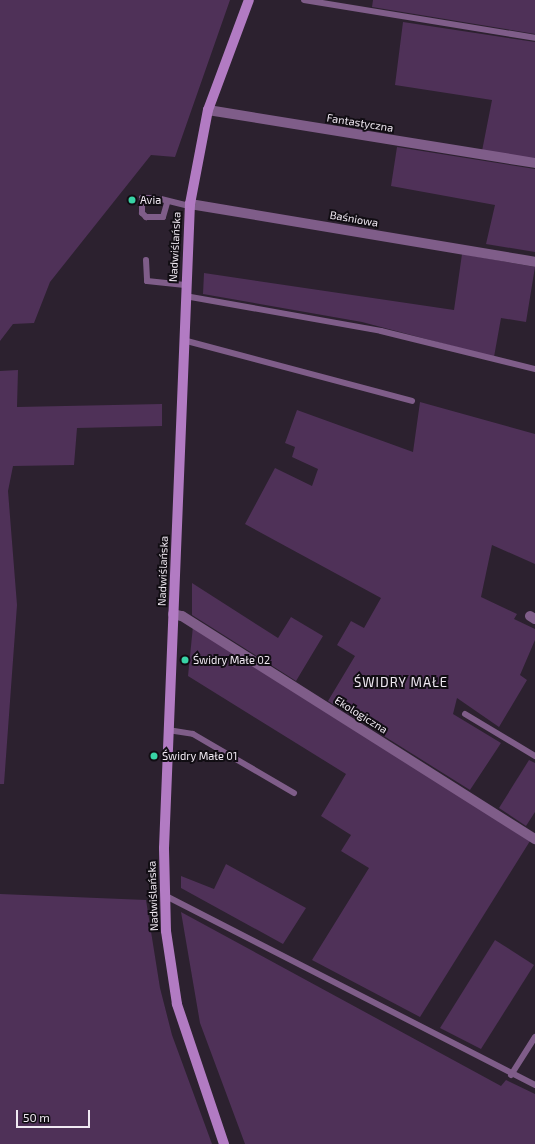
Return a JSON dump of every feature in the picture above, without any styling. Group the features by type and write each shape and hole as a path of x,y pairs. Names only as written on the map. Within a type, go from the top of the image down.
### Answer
{"main road":[{"name":"Nadwiślańska","path":"224,1144 179,1011 167,946 164,895 168,730 185,285 190,205 208,110 249,0"}],"street":[{"name":"Fantastyczna","path":"208,110 535,163"},
{"name":"Baśniowa","path":"190,205 535,262"},
{"name":"Ekologiczna","path":"173,614 182,616 535,839"}],"lane":[{"path":"304,0 535,38"},
{"path":"150,198 142,198 144,216 159,219 167,203"},
{"path":"161,199 167,203"},
{"path":"160,206 167,203 190,205"},
{"path":"142,205 150,205"},
{"path":"146,260 147,281 185,285"},
{"path":"185,296 381,331 535,369"},
{"path":"183,340 412,401"},
{"path":"465,714 535,756"},
{"path":"168,730 193,734 294,793"},
{"path":"164,895 511,1075 535,1085"},
{"path":"511,1075 535,1037"}],"shaded area":[{"path":"0,0 230,0 175,157 151,155 50,282 34,323 13,324 0,341"},
{"path":"373,0 535,0 535,34 372,7"},
{"path":"403,22 535,42 535,159 482,151 492,100 395,85"},
{"path":"397,147 535,169 535,252 486,244 495,205 391,186"},
{"path":"462,254 535,267 526,322 501,318 494,357 362,322 203,294 204,273 454,310"},
{"path":"18,370 17,407 162,404 162,426 77,428 74,465 13,466 8,491 17,605 4,784 0,784 0,371"},
{"path":"420,402 535,434 535,564 492,545 481,597 517,614 514,619 535,629 535,640 520,675 527,680 499,727 457,698 453,714 501,743 470,790 328,701 355,656 337,645 351,621 364,628 381,598 245,524 275,468 312,486 318,469 292,457 295,447 285,443 297,410 413,452"},
{"path":"192,583 278,638 291,617 323,636 296,681 192,615"},
{"path":"193,626 530,841 420,1017 312,960 369,868 341,851 351,835 321,816 346,774 188,676"},
{"path":"529,760 535,763 535,812 526,826 499,808"},
{"path":"226,864 306,908 283,944 181,888 181,876 214,889"},
{"path":"0,894 146,900 160,988 172,1035 212,1144 0,1144"},
{"path":"181,912 501,1086 506,1080 535,1094 535,1144 245,1144 200,1023"},
{"path":"495,940 534,965 481,1049 440,1028"}],"place":[{"name":"Avia","path":"132,200"},
{"name":"Świdry Małe 02","path":"185,660"},
{"name":"Świdry Małe 01","path":"154,756"}],"district":[{"name":"ŚWIDRY MAŁE","path":"401,682"}]}
